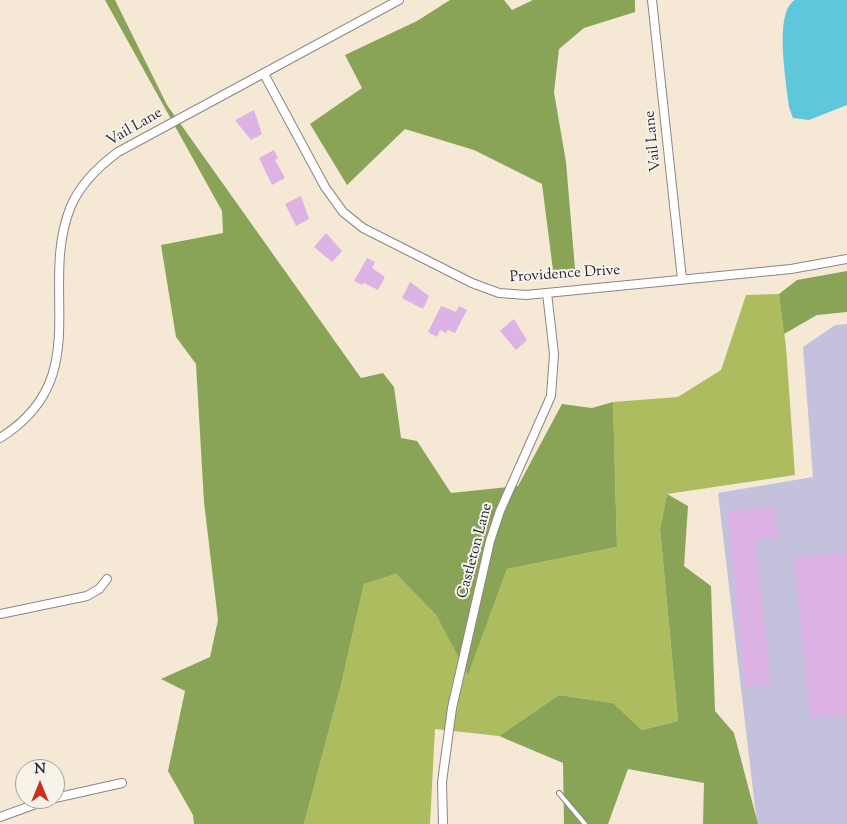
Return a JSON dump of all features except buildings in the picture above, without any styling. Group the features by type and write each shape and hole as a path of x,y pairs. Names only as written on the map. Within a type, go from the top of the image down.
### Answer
{"street":[{"name":"Vail Lane","path":"0,438 18,425 34,408 46,390 55,367 60,340 62,236 72,204 84,185 99,167 118,152 399,0"},
{"name":"Vail Lane","path":"652,0 682,280"},
{"name":"Providence Drive","path":"264,74 325,187 342,212 363,228 490,291 515,295 547,293 791,269 847,258"},
{"name":"Castleton Lane","path":"443,824 442,782 452,708 490,541 500,511 550,396 554,354 547,293"},
{"path":"0,614 87,596 99,589 107,579"},
{"path":"65,796 122,783"},
{"path":"0,817 22,809"}],"lane":[{"path":"559,793 585,824"}],"shaded area":[{"path":"847,324 847,824 757,824 718,493 813,477 803,347 835,325"}],"green space":[{"path":"105,0 115,0 167,105 361,378 383,373 394,387 401,438 417,441 451,493 518,486 562,404 592,408 613,402 617,547 507,569 468,675 436,615 396,574 364,584 341,685 304,824 194,824 193,815 168,771 185,691 161,679 210,657 218,620 204,502 196,364 176,337 161,245 223,233 222,211"},
{"path":"450,0 504,0 512,10 533,0 635,0 635,12 584,28 559,49 554,92 566,162 575,269 553,270 542,184 474,150 405,129 347,185 310,124 362,88 345,55 417,21"},
{"path":"847,271 847,312 817,315 784,334 779,294 797,280"},
{"path":"779,294 786,347 795,475 667,494 660,529 678,721 642,730 613,703 559,695 499,736 435,729 430,824 304,824 341,685 364,584 396,574 436,615 468,674 507,569 617,547 613,402 678,397 721,370 746,295"},
{"path":"667,494 688,506 684,566 711,586 715,711 734,733 758,824 703,824 704,783 628,769 608,824 564,824 563,763 499,736 559,695 613,703 642,730 678,721 660,529"}],"water":[{"path":"795,0 847,0 847,105 809,120 793,118 789,107 783,50 784,19 788,7"}]}
